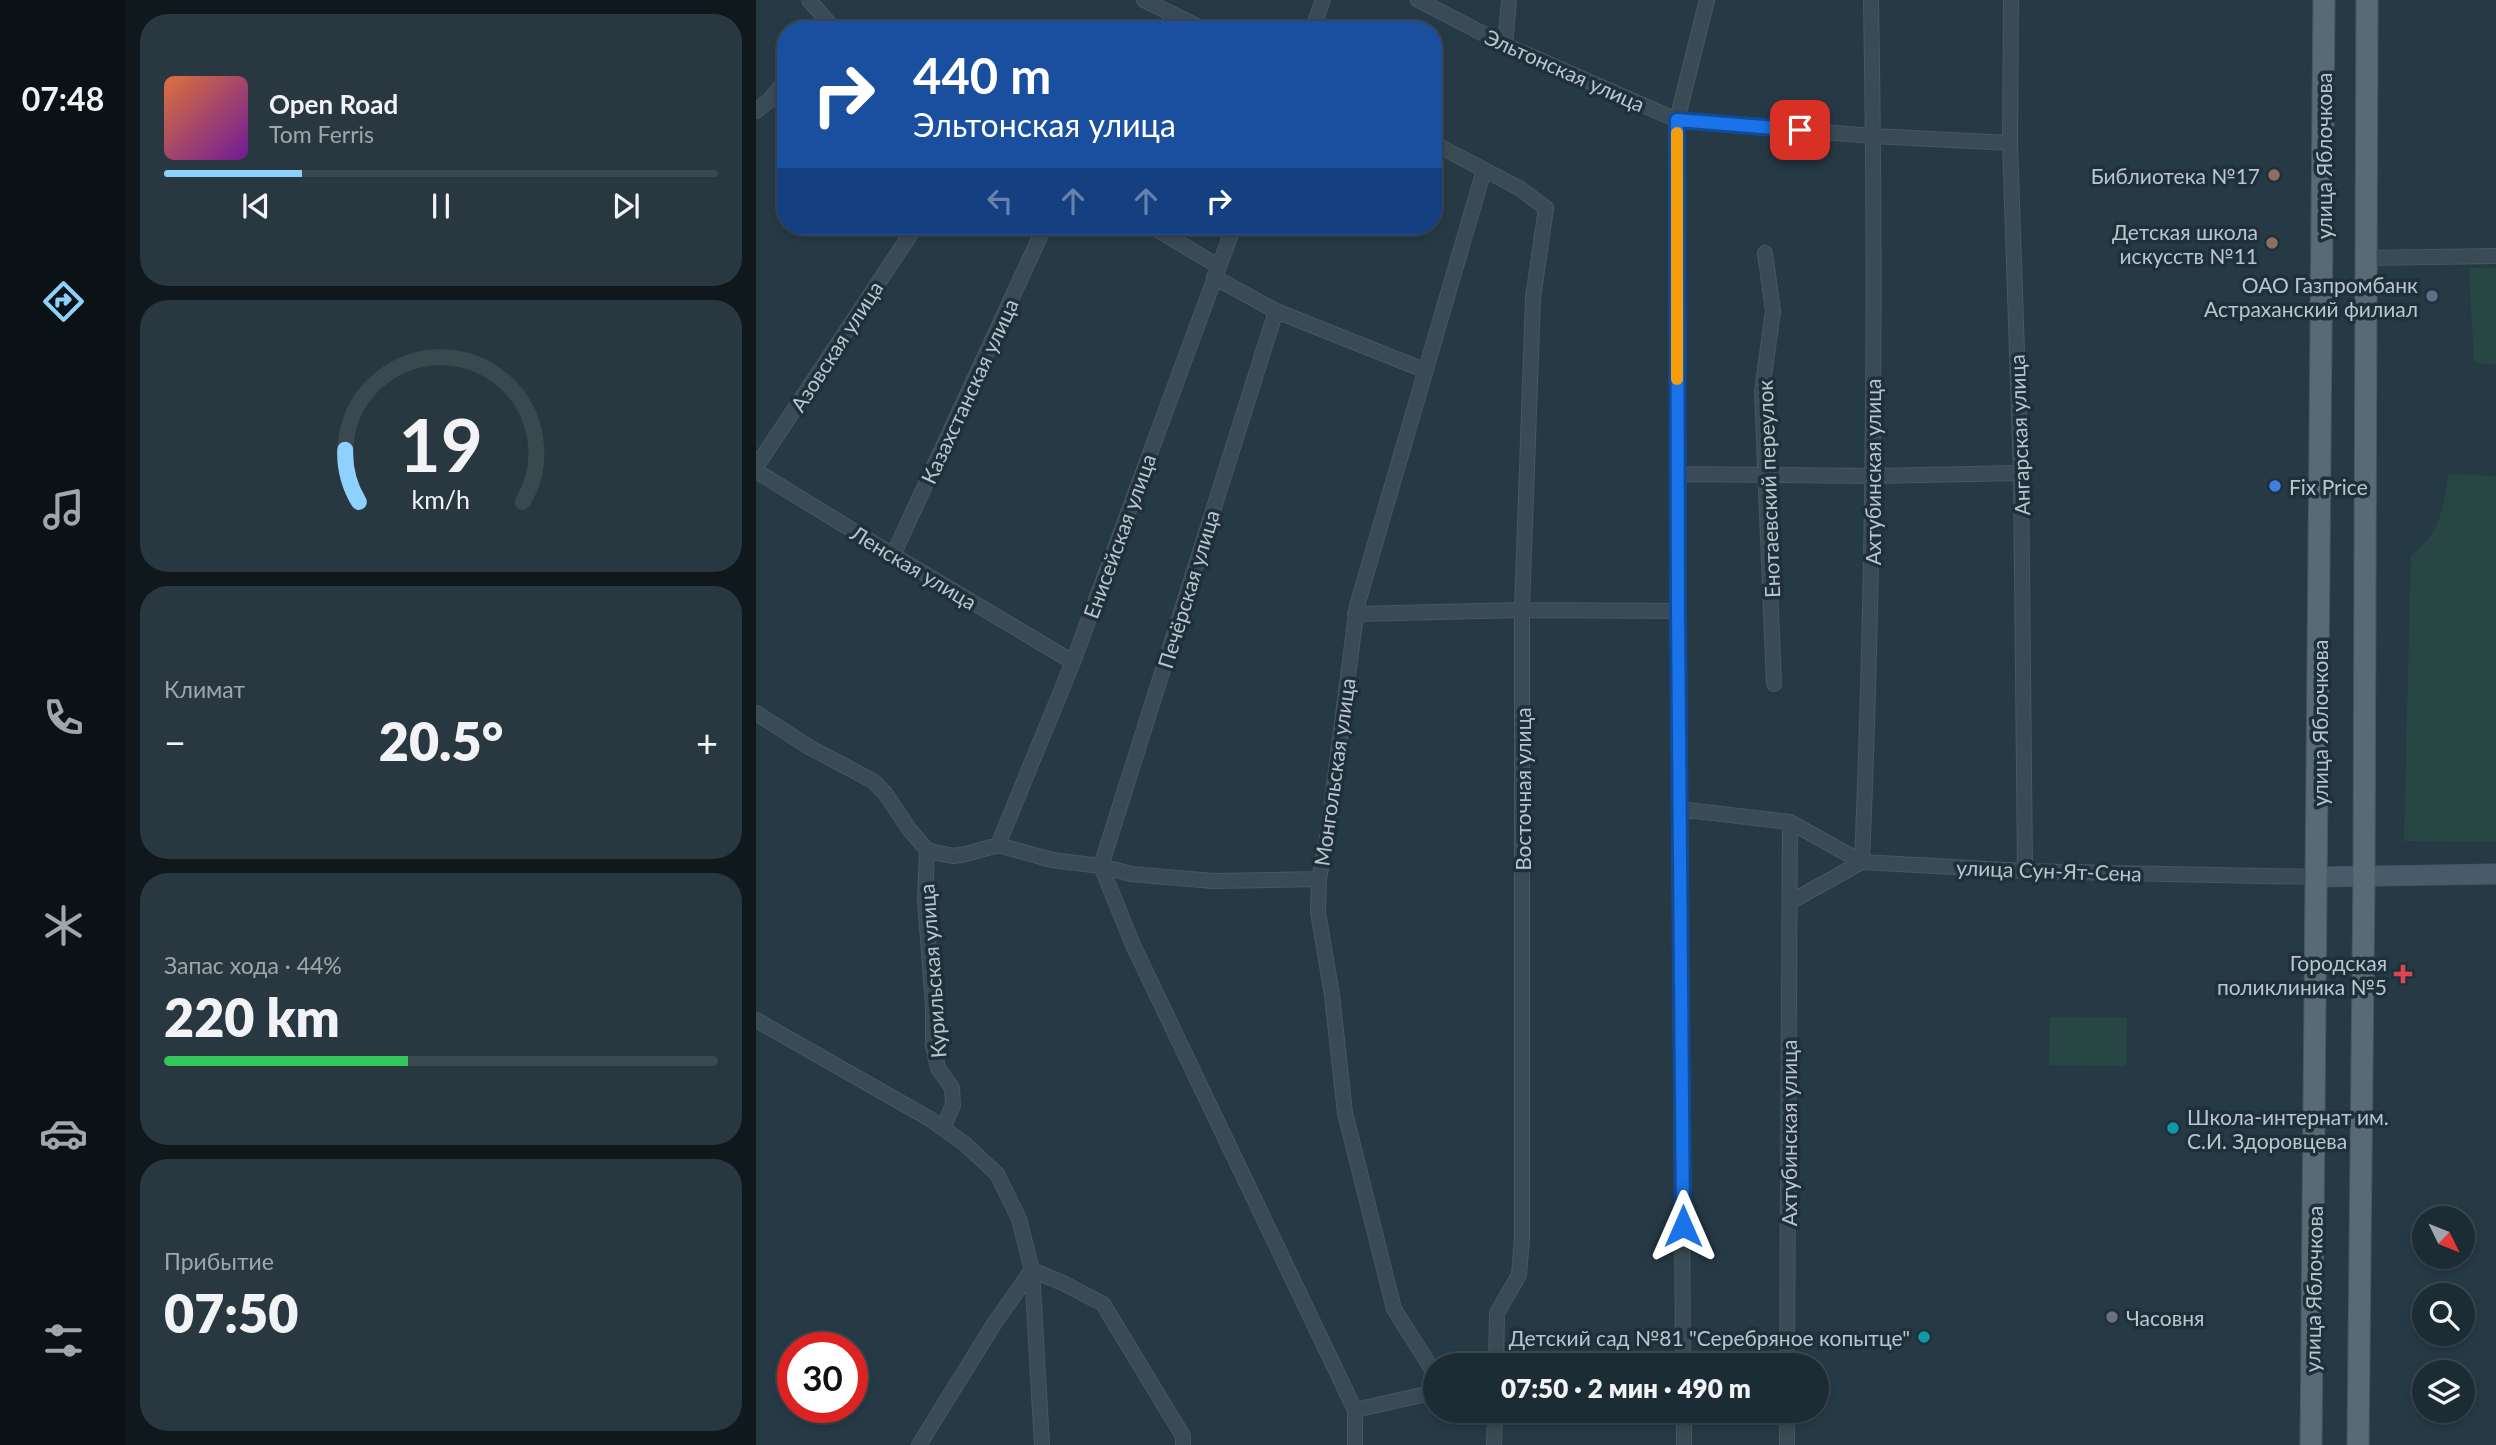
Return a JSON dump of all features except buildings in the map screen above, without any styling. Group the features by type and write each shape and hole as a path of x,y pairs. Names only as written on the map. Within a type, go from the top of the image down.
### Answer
{"main road":[{"name":"улица Яблочкова","path":"2311,1445 2324,0"},
{"name":"улица Яблочкова","path":"2358,1445 2364,876 2367,0"},
{"path":"2318,877 2496,874"}],"street":[{"path":"809,0 825,21"},
{"path":"1144,0 1187,21"},
{"path":"1315,21 1323,0"},
{"name":"Эльтонская улица","path":"1419,0 1505,45 1677,120 1873,136 2010,143"},
{"path":"1505,45 1509,0"},
{"path":"1683,1353 1677,120 1707,0"},
{"name":"Ахтубинская улица","path":"1862,862 1873,476 1871,0"},
{"name":"Ангарская улица","path":"2011,0 2010,143 2021,473 2025,871"},
{"path":"1170,21 1173,14"},
{"path":"756,111 777,92"},
{"path":"1442,148 1484,170"},
{"name":"Восточная улица","path":"1484,170 1520,188 1546,208 1534,298 1522,610 1522,1238 1519,1275 1497,1313 1496,1353"},
{"name":"Монгольская улица","path":"1423,1355 1394,1309 1345,1113 1332,995 1318,912 1319,879 1328,832 1355,614 1484,170"},
{"name":"Азовская улица","path":"756,469 910,235"},
{"name":"Казахстанская улица","path":"893,555 1041,235"},
{"path":"1164,235 1276,311 1424,370"},
{"name":"Енисейская улица","path":"998,845 1073,662 1230,235"},
{"name":"Енотаевский переулок","path":"1765,253 1773,311 1762,391 1774,684"},
{"path":"2365,258 2496,256"},
{"name":"Печёрская улица","path":"1101,866 1276,311"},
{"name":"Ленская улица","path":"756,469 893,555 1073,662"},
{"path":"1678,474 1873,476 2021,473"},
{"path":"1355,614 1522,610 1678,611"},
{"path":"756,713 809,747 873,781 927,850 954,856 998,845 1052,860 1101,866 1131,874 1213,881 1319,879"},
{"path":"1679,809 1790,822"},
{"name":"Ахтубинская улица","path":"1787,1353 1790,822"},
{"name":"улица Сун-Ят-Сена","path":"1790,822 1862,862 2025,871 2318,877"},
{"name":"Курильская улица","path":"927,850 925,901 933,1006 933,1046 938,1068 953,1088 953,1105 943,1128"},
{"path":"1790,902 1862,862"},
{"path":"1101,866 1133,945 1355,1410 1355,1445"},
{"path":"756,1020 943,1128 997,1174 1019,1219 1032,1270 1042,1445"},
{"path":"1032,1270 1103,1304 1183,1441"},
{"path":"919,1445 994,1324 1032,1270"},
{"path":"1355,1410 1423,1395"},
{"path":"1494,1423 1494,1445"},
{"path":"1684,1423 1684,1445"},
{"path":"1787,1423 1787,1445"}],"green space":[{"path":"2469,268 2496,268 2496,365 2474,360"},
{"path":"2449,474 2496,476 2496,842 2404,841 2411,555 2435,529"},
{"path":"2050,1017 2127,1018 2126,1066 2049,1065"}],"slow traffic":[{"path":"1677,133 1677,379"}],"place":[{"name":"Библиотека №17","path":"2274,175"},
{"name":"Детская школа искусств №11","path":"2272,243"},
{"name":"ОАО Газпромбанк Астраханский филиал","path":"2432,296"},
{"name":"Fix Price","path":"2275,486"},
{"name":"Городская поликлиника №5","path":"2403,974"},
{"name":"Школа-интернат им. С.И. Здоровцева","path":"2173,1128"},
{"name":"Часовня","path":"2112,1317"},
{"name":"Детский сад №81 \"Серебряное копытце\"","path":"1924,1337"}],"route":[{"path":"1683,1226 1677,120 1800,130"}]}
